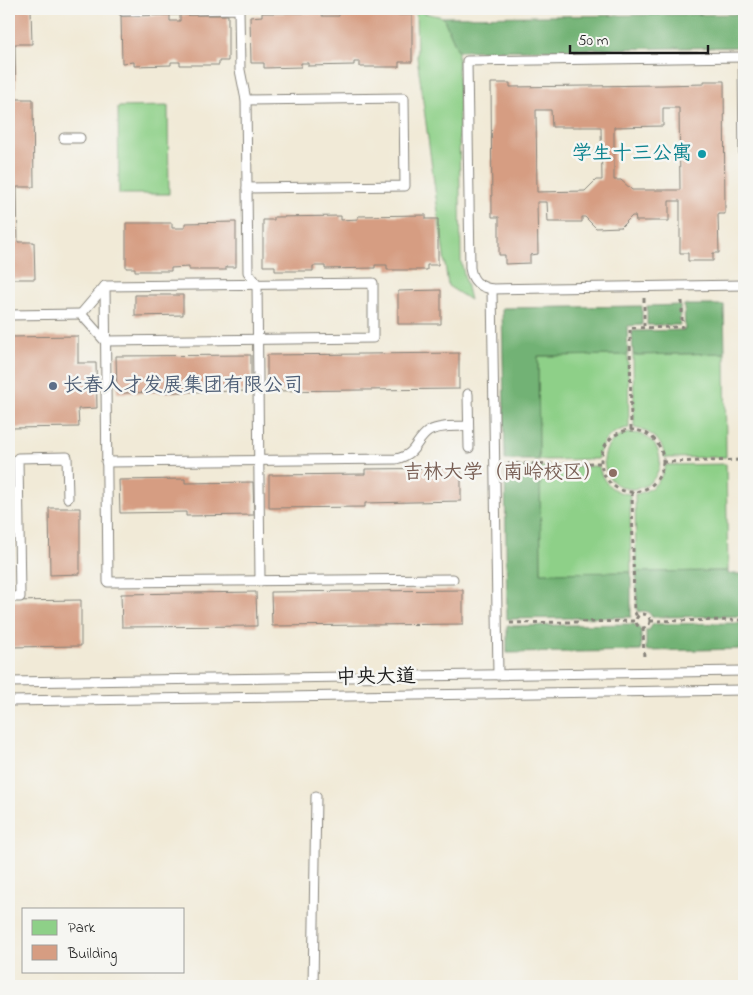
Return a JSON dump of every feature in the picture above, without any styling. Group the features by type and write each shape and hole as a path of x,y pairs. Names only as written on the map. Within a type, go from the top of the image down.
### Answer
{"lane":[{"path":"123,10 239,9 240,70 246,100 248,272 257,284 260,581"},
{"path":"744,162 744,57 467,61 470,268 474,281 485,288 492,289 744,285"},
{"path":"246,100 404,98 405,186 247,188"},
{"path":"64,138 80,138"},
{"path":"9,315 81,314 105,286 373,283 373,338 105,341 81,314"},
{"path":"105,286 108,582 454,579"},
{"path":"492,289 498,675"},
{"path":"468,394 469,448"},
{"path":"106,462 396,459 414,450 420,440 430,431 442,427 468,426"},
{"path":"9,597 20,597 18,458 67,457 68,498"},
{"name":"中央大道","path":"9,682 744,671"},
{"name":"中央大道","path":"9,701 744,690"},
{"path":"314,986 316,796"}],"path":[{"path":"644,286 644,328"},
{"path":"631,430 630,328 682,328 682,286"},
{"path":"631,430 640,431 654,439 662,453 663,462 662,471 657,480 642,490 632,492 614,487 602,472 600,462 604,446 609,439 624,431 631,430"},
{"path":"663,462 744,460"},
{"path":"495,464 600,462"},
{"path":"632,492 634,610 640,627 644,628"},
{"path":"497,623 637,619 643,614 647,615 650,621"},
{"path":"650,621 744,620"},
{"path":"644,628 647,627 650,621"},
{"path":"644,628 644,672"}],"green space":[{"path":"416,11 443,17 458,51 461,261 470,300 448,286 417,57"},
{"path":"744,14 744,47 458,51 443,17"},
{"path":"168,106 169,194 119,194 118,107"},
{"path":"680,305 680,325 647,325 647,306"},
{"path":"684,305 724,305 725,353 633,355 632,331 685,330"},
{"path":"642,306 642,325 627,326 628,355 538,356 539,460 505,460 502,308"},
{"path":"725,353 726,457 665,458 662,447 651,434 634,428 633,355"},
{"path":"628,355 629,428 617,431 604,442 598,459 539,460 538,356"},
{"path":"626,433 638,433 652,441 660,455 658,472 652,481 638,489 626,489 616,484 609,477 604,467 604,455 609,445 616,438"},
{"path":"726,464 728,571 636,572 635,494 646,491 655,485 664,471 665,465"},
{"path":"599,466 600,472 609,486 630,494 631,572 541,574 540,467"},
{"path":"505,467 540,467 541,573 631,572 631,617 507,619"},
{"path":"728,571 728,574 743,574 744,616 652,617 649,613 638,612 636,572"},
{"path":"744,623 744,649 646,651 646,630 649,630 653,624"},
{"path":"634,624 641,630 641,651 507,653 507,626"}],"building":[{"path":"9,9 31,9 32,44 15,44 16,99 33,99 34,187 17,187 18,242 34,242 35,279 9,279"},
{"path":"339,12 397,12 397,15 412,15 412,62 399,62 399,67 360,67 360,62 354,62 354,65 308,66 308,63 301,63 301,67 264,68 264,63 251,63 250,17 262,16 262,13 322,13 322,16 339,16"},
{"path":"170,15 170,21 180,21 180,15 228,15 228,61 219,61 219,65 180,65 180,62 171,62 171,65 134,66 134,62 122,63 121,16"},
{"name":"学生十三公寓","path":"704,81 724,81 725,214 718,214 719,253 713,253 713,261 688,261 688,253 680,253 680,201 669,201 669,221 636,221 635,216 632,216 621,227 596,228 585,217 582,217 582,222 548,222 547,202 537,202 538,254 530,255 530,263 505,264 505,255 499,255 499,217 492,217 491,83 510,83 510,87 704,84","holes":["663,108 679,108 680,190 632,190 621,180 614,180 614,127 663,126","536,110 551,110 552,127 601,127 602,180 596,180 585,191 537,192"]},
{"path":"426,215 426,219 438,219 438,265 427,265 427,270 387,270 387,265 375,265 375,268 325,269 325,266 313,266 313,271 275,271 275,266 263,266 263,220 274,220 274,217 341,216 341,220 358,219 358,216"},
{"path":"236,222 236,267 226,267 226,270 189,270 189,267 171,268 171,271 135,271 135,268 126,268 126,223 172,223 172,228 185,228 185,223"},
{"path":"441,290 441,324 398,324 398,291"},
{"path":"135,295 183,295 183,315 135,316"},
{"name":"长春人才发展集团有限公司","path":"78,336 78,363 96,363 97,408 78,409 79,427 9,428 9,337"},
{"path":"459,353 459,389 267,391 267,355"},
{"path":"251,355 251,391 117,393 116,356"},
{"path":"461,468 461,501 365,503 365,507 269,508 269,475 365,474 365,469"},
{"path":"185,479 185,483 253,482 254,515 186,516 186,512 120,513 119,480"},
{"path":"49,508 80,508 80,574 50,575"},
{"path":"463,590 463,624 272,626 271,592"},
{"path":"256,592 257,626 122,627 121,594"},
{"path":"81,600 81,646 9,647 9,601"}],"place":[{"name":"学生十三公寓","path":"702,154"},
{"name":"长春人才发展集团有限公司","path":"53,386"},
{"name":"吉林大学（南岭校区）","path":"613,473"}]}
